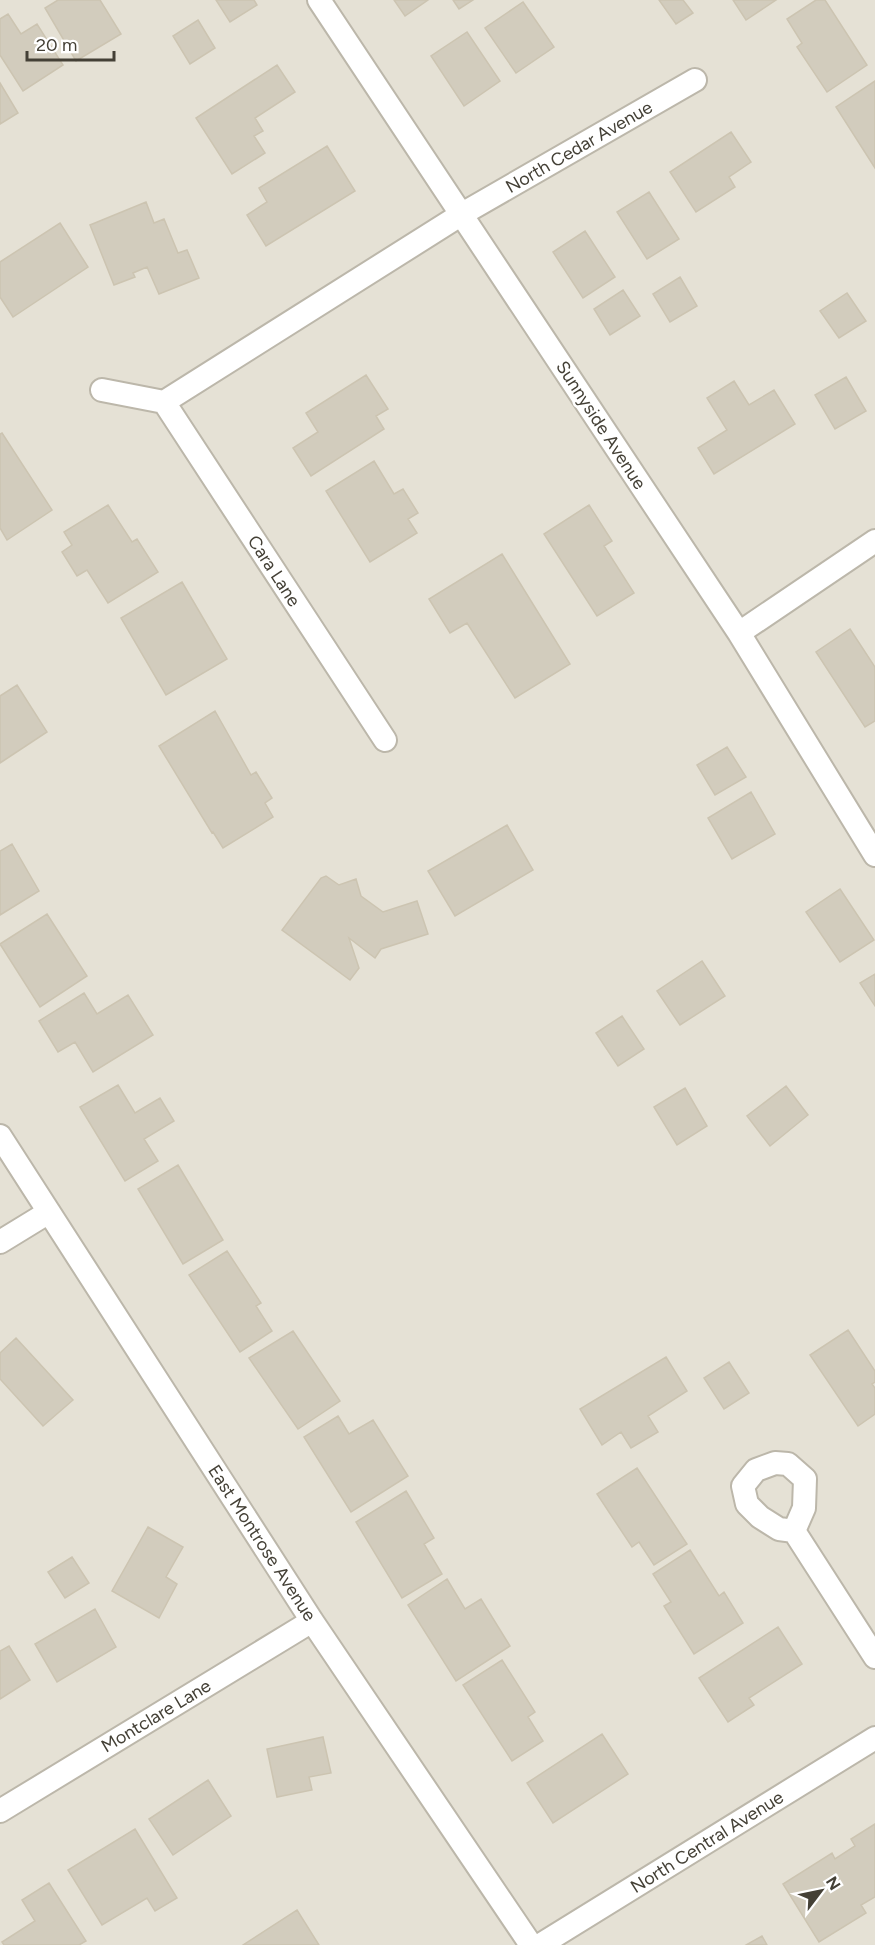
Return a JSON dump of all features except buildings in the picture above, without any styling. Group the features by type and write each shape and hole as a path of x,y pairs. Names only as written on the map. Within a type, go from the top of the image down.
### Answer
{"street":[{"name":"Sunnyside Avenue","path":"319,0 739,633 875,855"},
{"name":"North Cedar Avenue","path":"462,214 695,80"},
{"path":"102,390 164,402 462,214"},
{"name":"Cara Lane","path":"164,402 385,740"},
{"path":"739,633 875,541"},
{"name":"East Montrose Avenue","path":"0,1136 312,1621 531,1945"},
{"path":"0,1242 49,1212"},
{"path":"794,1531 875,1657"},
{"name":"Montclare Lane","path":"0,1811 312,1621"},
{"name":"North Central Avenue","path":"540,1945 875,1738"}],"shaded area":[{"path":"0,0 875,0 875,1945 0,1945"}]}
